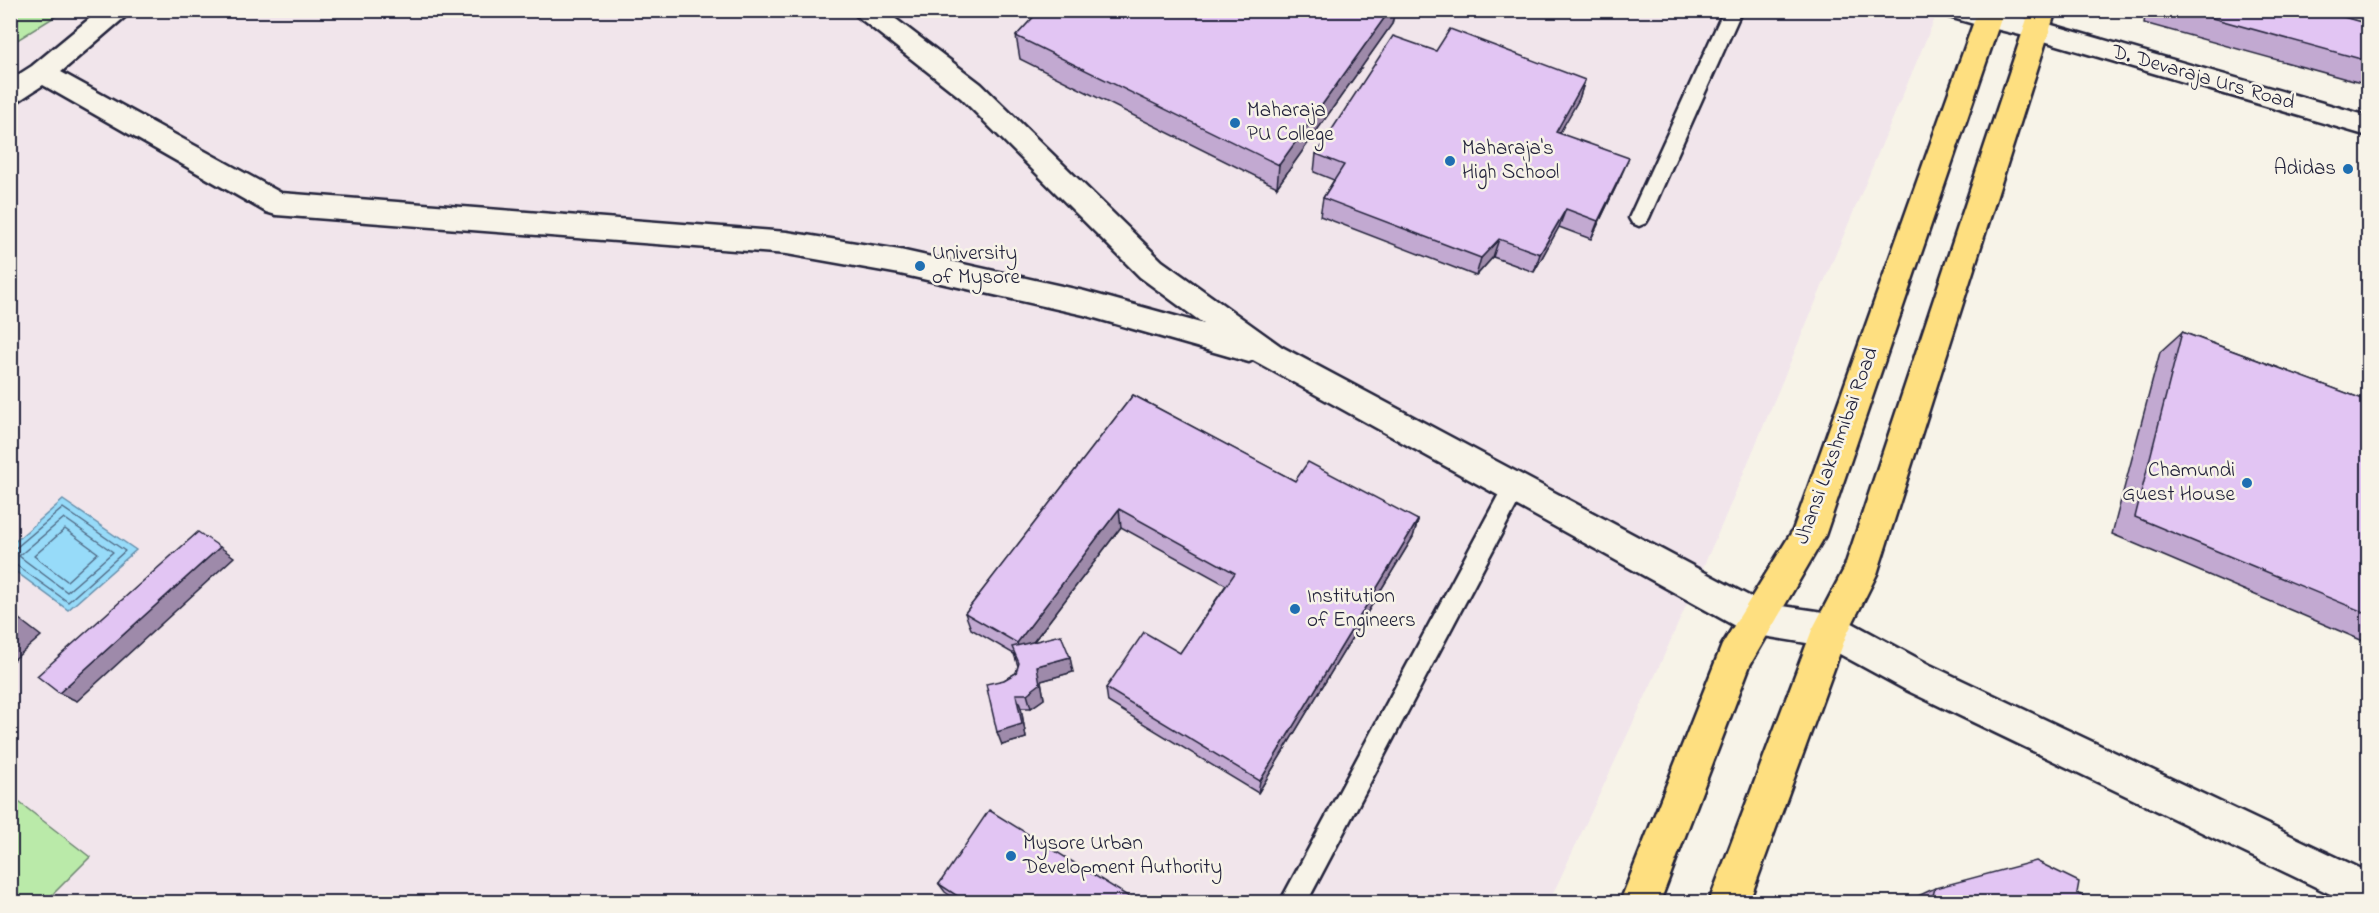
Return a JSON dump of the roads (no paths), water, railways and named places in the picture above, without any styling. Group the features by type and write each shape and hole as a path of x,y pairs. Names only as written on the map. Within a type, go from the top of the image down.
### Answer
{"main road":[{"name":"Jhansi Lakshmibai Road","path":"1640,903 1735,657 1808,536 1989,15"},
{"path":"1729,903 1830,630 1860,573 2040,20"}],"street":[{"path":"10,93 42,73 117,10"},
{"path":"866,10 971,91 1151,269 1271,356 1757,619 1830,630 1917,677 2368,892"},
{"name":"D. Devaraja Urs Road","path":"1955,10 2040,20 2368,126"},
{"path":"42,73 276,204 787,243 900,262 1072,301 1271,356"}],"lane":[{"path":"1639,218 1733,10"},
{"path":"1293,903 1515,486"}],"water":[{"path":"63,500 136,550 68,610 11,568 11,545"}],"place":[{"name":"Maharaja PU College","path":"1235,123"},
{"name":"Maharaja's High School","path":"1450,161"},
{"name":"Adidas","path":"2348,169"},
{"name":"University of Mysore","path":"920,266"},
{"name":"Chamundi Guest House","path":"2247,483"},
{"name":"Institution of Engineers","path":"1295,609"},
{"name":"Mysore Urban Development Authority","path":"1011,856"}]}
